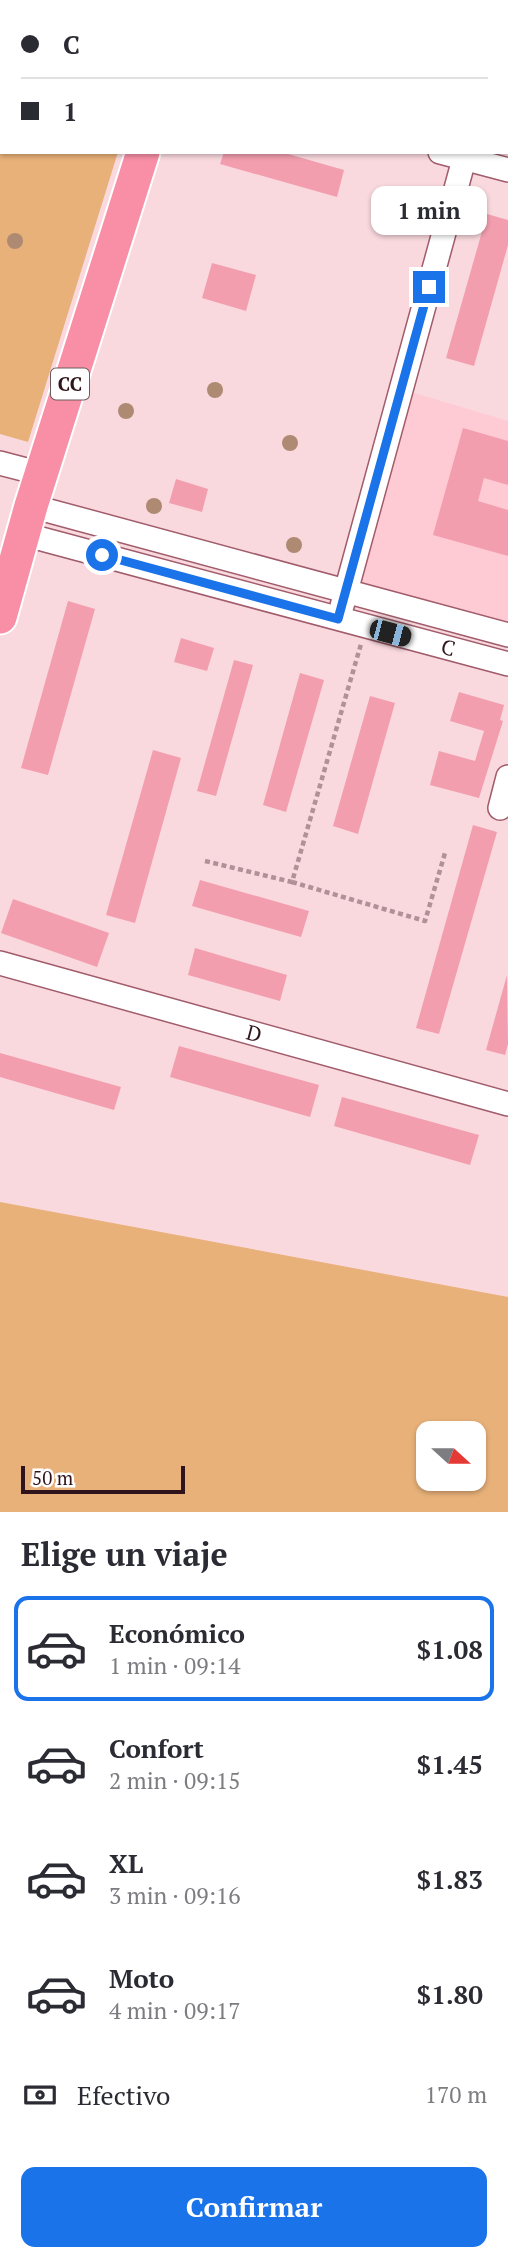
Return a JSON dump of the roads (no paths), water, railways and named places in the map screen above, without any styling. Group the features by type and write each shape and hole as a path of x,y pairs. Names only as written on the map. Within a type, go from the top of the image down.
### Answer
{"highway":[{"name":"CC","path":"0,617 27,520 141,154"}],"street":[{"path":"338,619 465,156 508,170"},
{"path":"0,463 42,474"},
{"name":"C","path":"27,520 346,592 508,635"},
{"name":"C","path":"27,520 338,619 508,664"},
{"path":"499,808 508,776"},
{"name":"D","path":"0,963 508,1104"}]}
